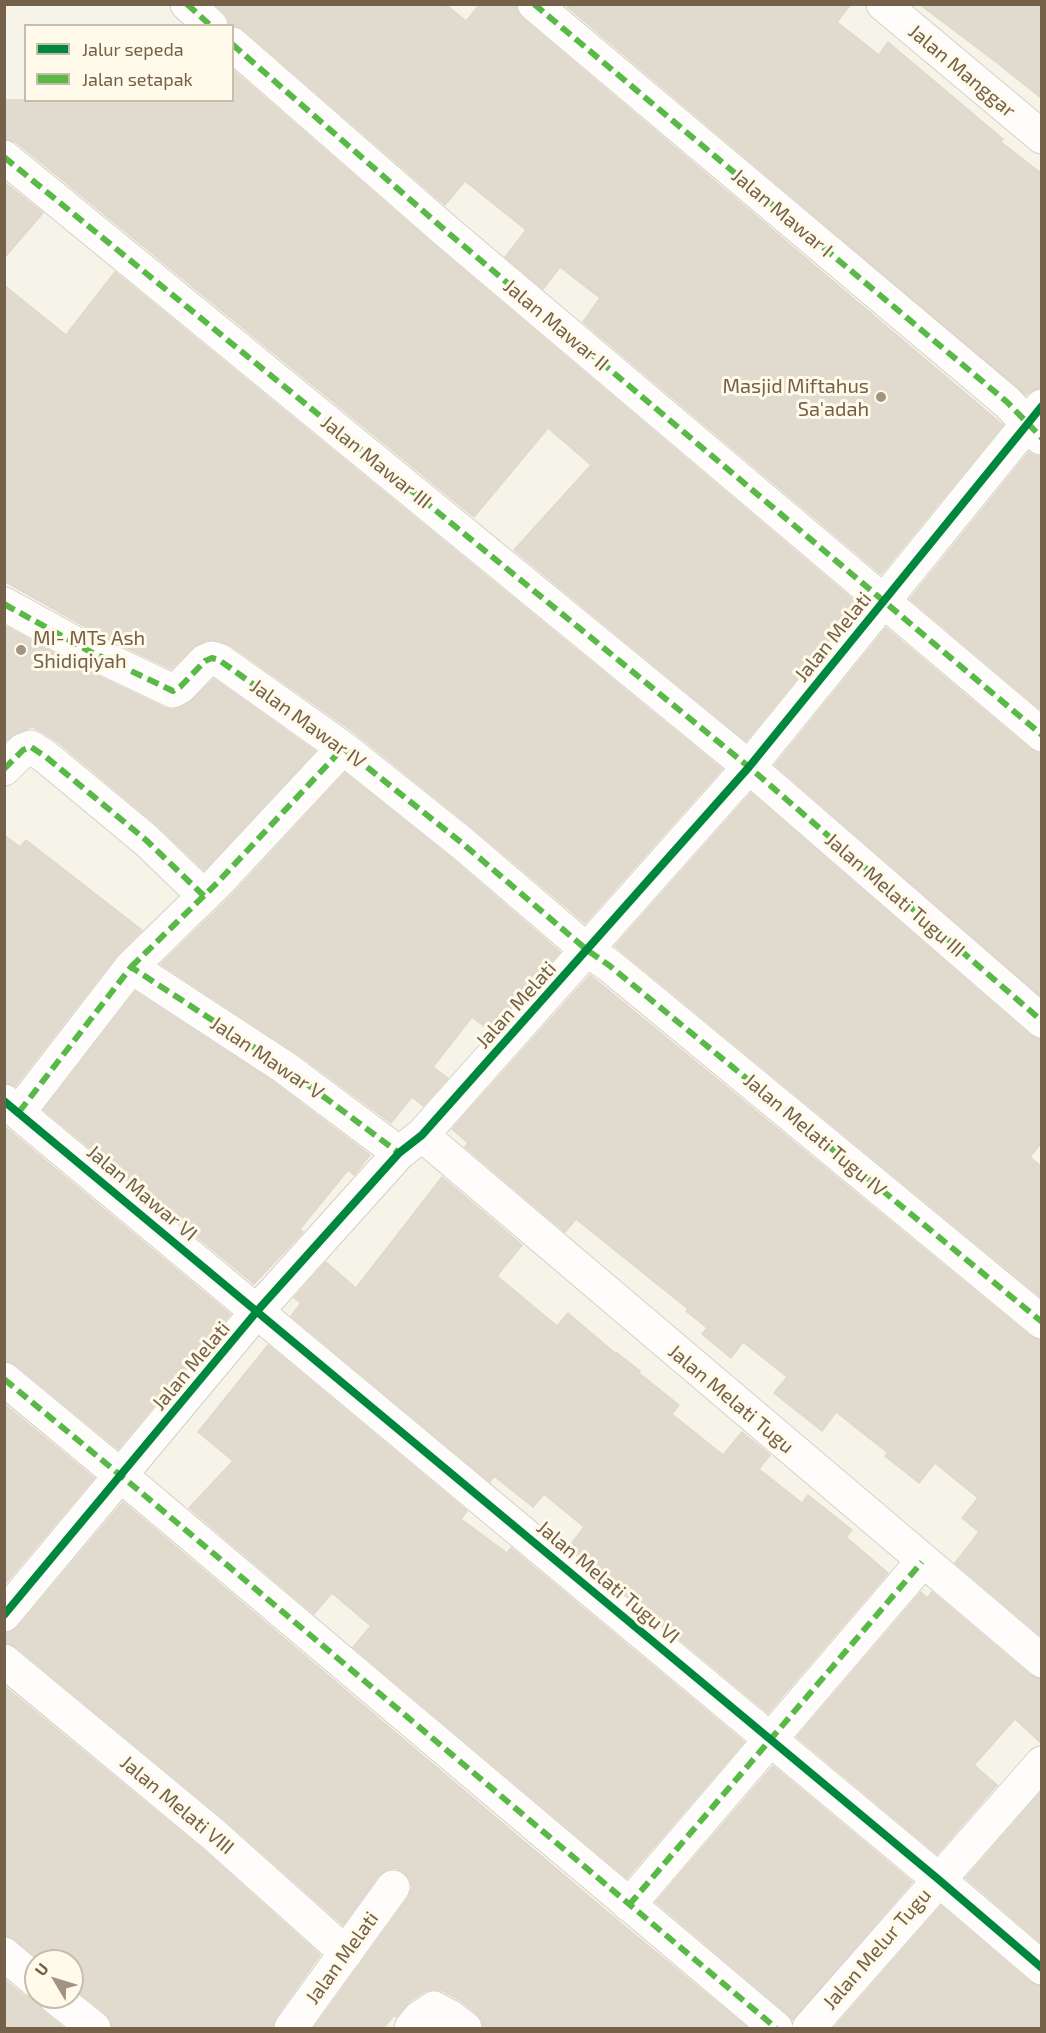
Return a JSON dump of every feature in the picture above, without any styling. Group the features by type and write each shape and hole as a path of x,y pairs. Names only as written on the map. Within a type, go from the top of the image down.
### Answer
{"street":[{"path":"187,4 209,24"},
{"name":"Jalan Mawar I","path":"534,4 1006,402 1037,423"},
{"name":"Jalan Manggar","path":"883,4 1041,137"},
{"name":"Jalan Mawar II","path":"234,46 446,231 1041,735"},
{"name":"Jalan Mawar III","path":"4,157 749,767"},
{"name":"Jalan Melati","path":"4,1615 258,1310 587,950 749,767 883,602 1037,423"},
{"name":"Jalan Mawar IV","path":"4,604 89,651 173,691 180,687 205,661 213,658 219,660 343,748 462,843 587,950"},
{"path":"4,769 23,750 31,747 146,840 204,896"},
{"path":"12,1106 131,967 204,896 343,748"},
{"name":"Jalan Melati Tugu III","path":"749,767 1041,1021"},
{"name":"Jalan Melati Tugu IV","path":"587,950 610,966 1041,1322"},
{"name":"Jalan Mawar V","path":"131,967 284,1067 411,1144"},
{"name":"Jalan Mawar VI","path":"12,1106 258,1310"},
{"name":"Jalan Melati Tugu","path":"411,1144 1041,1661"},
{"name":"Jalan Melati Tugu VI","path":"258,1310 938,1879 1041,1968"},
{"path":"4,1379 776,2028"},
{"path":"629,1905 922,1562"},
{"name":"Jalan Melati VIII","path":"4,1661 213,1834 346,1953"},
{"name":"Jalan Melur Tugu","path":"809,2028 1041,1762"},
{"name":"Jalan Melati","path":"291,2028 393,1887"},
{"path":"4,1954 24,1971"},
{"path":"70,2009 94,2028"},
{"path":"422,2018 449,2016 465,2028"}],"building":[{"path":"215,4 445,4 466,21 480,4 516,4 517,11 522,18 1003,425 881,574 583,322 600,298 560,267 543,289 505,257 526,230 465,181 445,205 244,30 234,24 229,24 224,13"},
{"path":"564,4 851,4 837,22 879,55 888,42 1003,139 1001,142 1041,173 1041,388 1026,395"},
{"path":"919,4 1041,4 1041,98 996,62"},
{"path":"234,71 434,245 858,604 746,741 514,550 591,465 548,428 474,517 16,142 4,139 4,100 24,100 24,102 234,102"},
{"path":"4,182 43,213 4,258"},
{"path":"115,272 722,769 585,923 355,733 230,645 217,640 205,641 192,648 171,669 98,634 4,581 4,285 66,335"},
{"path":"1029,452 1035,456 1041,456 1041,710 910,599"},
{"path":"7,627 81,668 165,708 174,710 189,703 214,679 315,751 204,870 158,826 58,742 41,731 32,727 16,733 4,742 4,631"},
{"path":"886,628 1030,749 1041,753 1041,996 775,765"},
{"path":"345,773 450,857 560,952 490,1031 472,1017 433,1067 448,1078 423,1106 412,1097 391,1123 295,1052 161,964 232,895"},
{"path":"751,793 1030,1035 1041,1039 1041,1143 1030,1157 1041,1166 1041,1297 615,946"},
{"path":"4,835 20,847 26,840 142,930 116,956 15,1086 4,1083"},
{"path":"590,975 1030,1336 1041,1340 1041,1636 955,1563 979,1532 962,1518 978,1498 935,1463 919,1483 885,1456 888,1453 836,1412 822,1431 774,1393 787,1377 743,1342 731,1358 702,1334 707,1328 686,1311 688,1309 576,1219 565,1232 465,1147 468,1143 452,1129"},
{"path":"135,992 273,1082 370,1155 354,1175 348,1170 300,1229 303,1232 254,1284 44,1110"},
{"path":"4,1126 230,1314 118,1449 16,1365 4,1361"},
{"path":"442,1177 522,1245 497,1276 557,1326 568,1313 679,1405 672,1414 723,1455 742,1432 770,1455 759,1469 802,1503 808,1495 852,1530 846,1537 888,1573 768,1713 569,1547 584,1527 544,1494 533,1507 494,1476 490,1482 291,1316 301,1303 294,1298 326,1262 356,1288"},
{"path":"268,1345 467,1511 461,1519 507,1553 511,1548 744,1742 627,1878 353,1647 371,1626 332,1593 314,1614 189,1508 233,1461 198,1432"},
{"path":"4,1404 94,1478 4,1585"},
{"path":"123,1502 748,2028 483,2028 482,2020 476,2013 458,1999 434,1989 424,1992 409,2002 396,2017 394,2015 384,2028 314,2028 408,1898 412,1888 410,1879 404,1872 395,1868 385,1870 378,1876 343,1925 225,1820 16,1647 4,1643 4,1633 11,1632 18,1627"},
{"path":"921,1592 927,1598 932,1592 1030,1675 1041,1679 1041,1743 1015,1719 974,1765 997,1785 937,1854 797,1737"},
{"path":"4,1686 201,1848 320,1955 276,2017 273,2028 112,2028 111,2021 106,2014 84,1997 84,1949 27,1949 16,1940 4,1936"},
{"path":"773,1766 912,1882 793,2020 656,1902"},
{"path":"1041,1792 1041,1943 966,1878"},
{"path":"941,1906 1030,1982 1041,1986 1041,2028 834,2028"},
{"path":"4,1979 24,1996 24,2009 42,2009 64,2028 4,2028"}],"marked path":[{"path":"187,4 209,24"},
{"path":"534,4 1007,402 1042,438"},
{"path":"234,46 446,231 1042,735"},
{"path":"4,157 749,767 1042,1021"},
{"path":"4,604 89,651 173,691 180,687 205,661 212,658 219,660 343,748 462,843 587,950 610,966 1042,1322"},
{"path":"4,769 23,750 31,747 146,840 204,896"},
{"path":"131,967 218,882 343,748"},
{"path":"19,1112 131,967 284,1067 399,1153"},
{"path":"4,1379 776,2028"},
{"path":"629,1905 922,1562"}],"cycle path":[{"path":"4,1615 258,1310 399,1153 422,1135 749,767 1042,406"},
{"path":"4,1101 1042,1968"}],"place":[{"name":"Masjid Miftahus Sa'adah","path":"881,397"},
{"name":"MI- MTs Ash Shidiqiyah","path":"21,650"}]}
